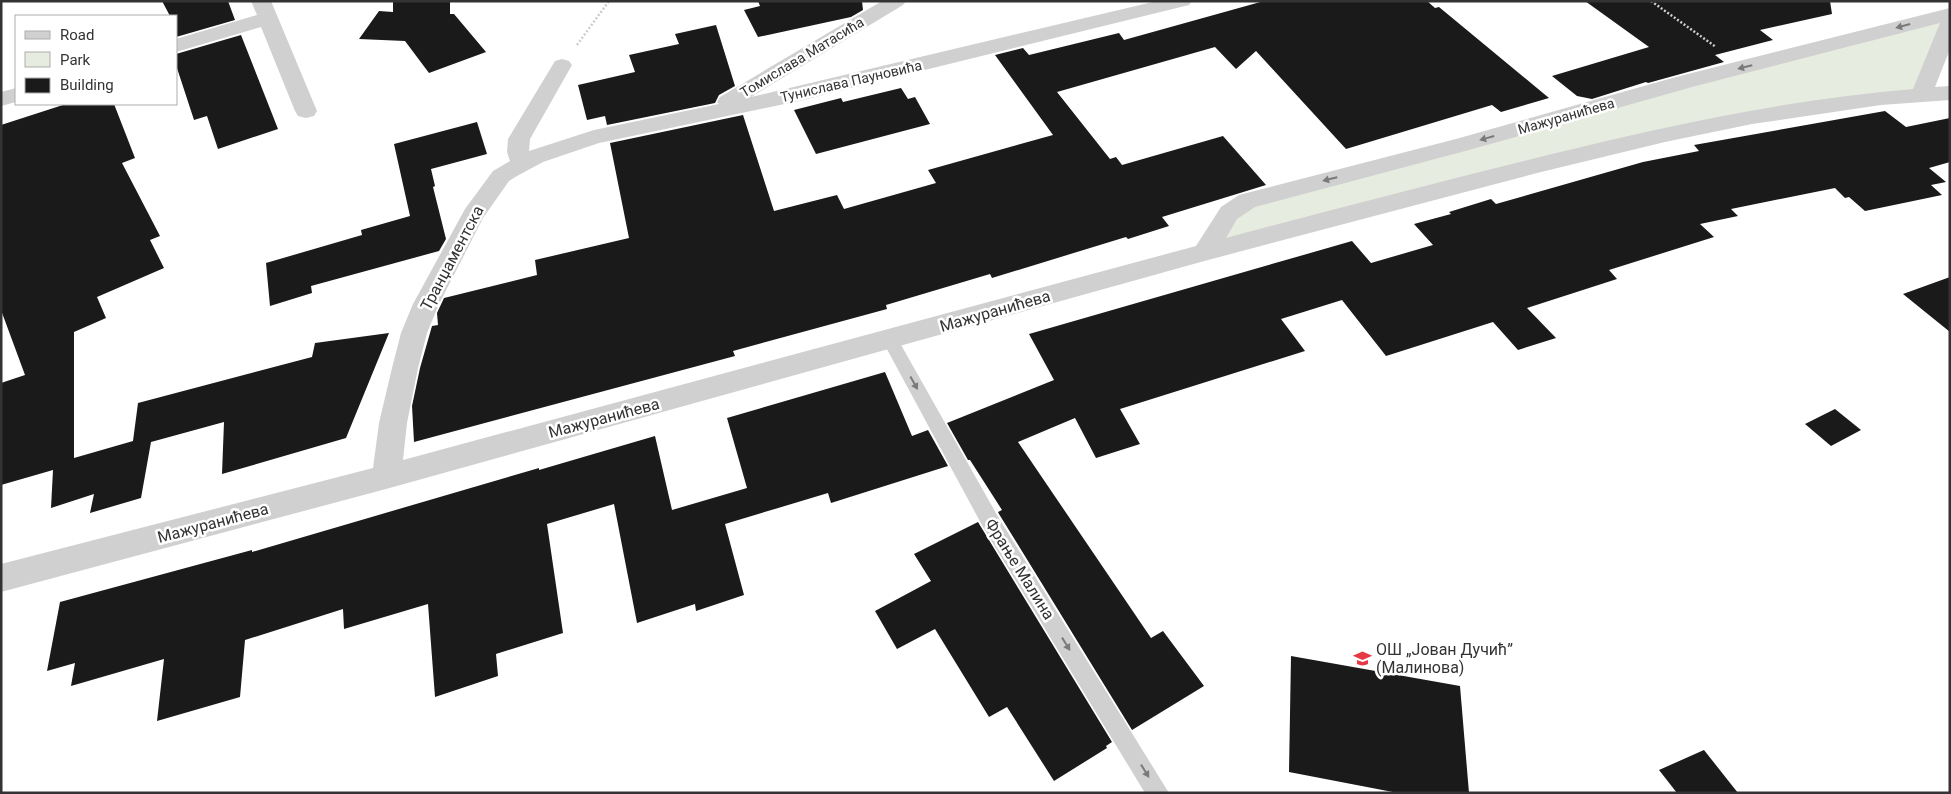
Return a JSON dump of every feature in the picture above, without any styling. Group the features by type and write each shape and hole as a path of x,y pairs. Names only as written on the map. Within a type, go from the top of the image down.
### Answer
{"street":[{"name":"Томислава Матасића","path":"709,114 896,1"},
{"name":"Тунислава Пауновића","path":"523,163 563,146 594,137 709,114 1182,1"},
{"path":"178,45 265,10 306,111"},
{"name":"Мажуранићева","path":"1205,251 1229,213 1247,201 1461,145 1684,82 1950,14"},
{"path":"1950,23 1922,93 1950,112"},
{"path":"523,163 518,152 519,139 562,65"},
{"name":"Мажуранићева","path":"1,578 386,477 890,340 1205,251 1573,156 1662,135 1810,108 1922,93 1950,93"},
{"path":"1,99 15,95"},
{"name":"Транџаментска","path":"386,477 393,423 405,368 414,333 426,304 468,224 489,192 501,176 523,163"}],"lane":[{"name":"Фрање Малина","path":"890,340 990,521 1158,793"}],"path":[{"path":"562,65 609,1"},
{"path":"1651,1 1746,67"}],"green space":[{"path":"1944,20 1917,90 1806,105 1217,244 1245,208 1689,85"}],"building":[{"path":"162,1 228,1 235,20 178,36 178,15 169,15"},
{"path":"393,1 450,1 450,14 454,14 486,52 429,73 405,41 359,39 379,11 393,12"},
{"path":"758,1 862,1 863,10 851,17 758,37 744,10 760,6"},
{"path":"1264,1 1427,1 1435,8 1439,7 1549,98 1501,112 1492,105 1346,149 1256,51 1236,69 1215,47 1057,92 1110,159 1116,157 1122,165 1223,136 1266,185 1162,217 1169,226 1128,239 1126,237 992,278 990,274 886,305 887,309 733,351 735,356 414,442 412,406 432,326 438,325 437,313 444,298 537,275 535,260 629,238 610,143 743,115 774,211 837,195 844,209 936,183 928,170 1053,135 995,55 1023,48 1029,55 1119,33 1124,40"},
{"path":"1585,1 1830,1 1832,14 1760,30 1773,40 1715,55 1724,62 1646,82 1592,99 1577,96 1552,76 1649,47"},
{"path":"716,25 735,86 719,95 715,103 607,125 605,116 587,120 578,85 635,72 629,55 679,44 675,34"},
{"path":"241,35 278,129 218,149 207,116 194,120 178,71 178,53"},
{"path":"901,88 908,99 915,97 930,124 816,154 794,110 841,98 843,102"},
{"path":"63,105 114,105 135,158 122,163 160,236 150,240 164,268 97,297 106,318 74,332 74,458 133,441 138,403 312,357 315,343 389,333 346,438 222,474 224,422 151,442 141,498 90,513 94,494 51,508 53,470 1,485 1,383 25,375 1,310 1,125"},
{"path":"1885,111 1906,127 1950,118 1950,162 1929,168 1946,182 1931,185 1942,195 1865,211 1849,197 1845,198 1835,188 1731,209 1738,216 1700,224 1714,237 1609,270 1617,279 1527,308 1556,338 1518,350 1493,322 1386,356 1342,300 1281,319 1305,351 1120,409 1140,444 1096,458 1075,418 1018,442 1151,638 1163,631 1204,686 1132,730 999,514 998,512 1002,510 970,460 968,460 947,423 1054,380 1029,334 1352,241 1371,263 1433,245 1414,224 1451,214 1449,212 1491,199 1496,204 1643,162 1699,151 1694,145"},
{"path":"477,122 487,154 431,169 435,186 433,187 446,239 439,251 311,286 312,293 270,306 266,263 362,235 361,230 410,216 394,144"},
{"path":"1950,277 1950,332 1903,294"},
{"path":"885,372 912,436 928,430 948,466 831,503 828,493 725,524 744,595 696,611 695,604 637,623 614,504 547,524 563,633 496,654 498,676 435,697 428,604 344,629 343,609 245,640 240,697 157,721 164,659 71,686 75,663 47,671 60,602 252,550 252,552 655,436 672,510 747,488 727,418"},
{"path":"1835,409 1861,430 1831,446 1805,424"},
{"path":"978,522 1112,742 1106,746 1107,748 1054,781 1007,707 989,717 935,629 897,649 875,611 931,581 914,554"},
{"path":"1291,656 1460,686 1469,793 1398,793 1289,772"},
{"path":"1704,750 1738,793 1677,793 1659,770"}],"place":[{"name":"ОШ „Јован Дучић” (Малинова)","path":"1362,658"}]}
